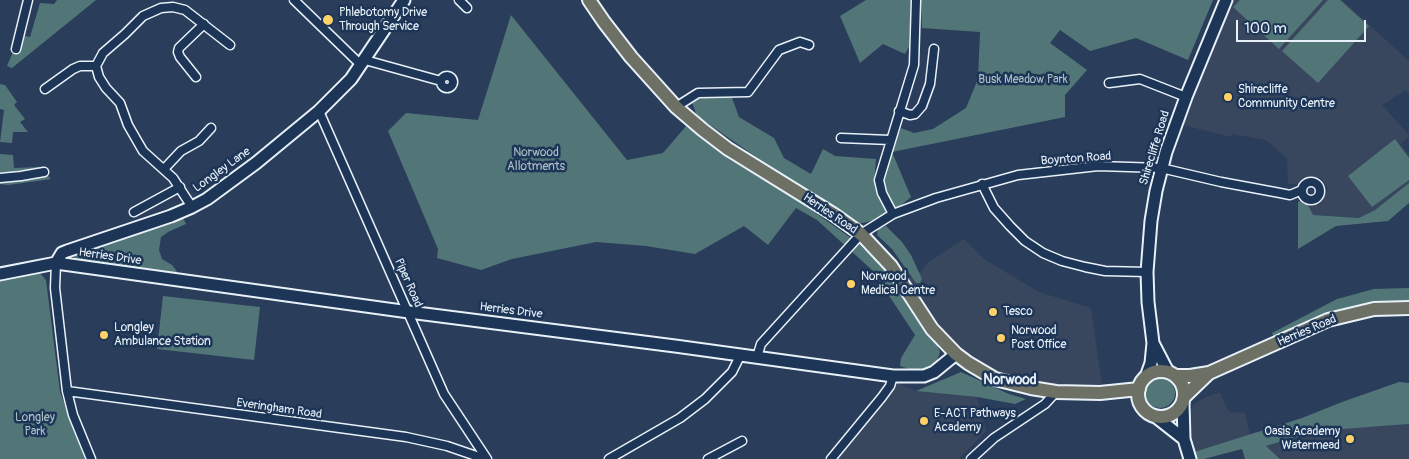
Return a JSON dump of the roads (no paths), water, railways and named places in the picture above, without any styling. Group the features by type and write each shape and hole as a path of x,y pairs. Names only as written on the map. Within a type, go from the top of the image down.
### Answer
{"main road":[{"name":"Herries Road","path":"589,0 631,57 676,107 728,149 833,214 861,234 891,266 932,329 968,364 995,379 1056,392 1113,392 1139,388"},
{"name":"Herries Road","path":"1210,373 1328,320 1374,309 1409,308"},
{"path":"1160,371 1190,376 1210,373 1183,400 1175,413 1156,417 1142,406 1138,395 1139,388 1146,377 1153,373 1160,371"},
{"path":"1172,374 1182,384 1183,400"},
{"path":"1113,392 1142,406"}],"street":[{"path":"16,49 28,0"},
{"path":"294,0 363,63 441,81"},
{"name":"Longley Lane","path":"0,274 56,263 62,253 171,216 207,199 256,163 319,111 351,79 404,0"},
{"path":"459,0 467,8"},
{"path":"892,214 882,193 880,180 890,140 914,65 916,0"},
{"name":"Shirecliffe Road","path":"1146,377 1151,363 1154,343 1148,302 1147,272 1151,221 1161,168 1186,97 1226,0"},
{"path":"192,207 180,186 143,151 128,125 120,104 99,78 96,66 103,54 143,16 172,7 184,10 230,44"},
{"path":"196,78 180,58 178,52 179,48 204,24"},
{"path":"676,107 698,93 748,92 779,50 800,42 809,45"},
{"path":"899,111 910,115 915,114 922,106 930,84 934,49"},
{"path":"45,89 80,66 96,66"},
{"path":"1108,84 1140,79 1186,97"},
{"name":"Piper Road","path":"319,111 444,394 486,459"},
{"path":"164,169 181,151 199,141 211,128"},
{"path":"841,138 890,140"},
{"name":"Boynton Road","path":"757,357 762,344 861,234 892,214 936,198 1018,175 1098,166 1161,168 1280,193 1290,194 1302,190"},
{"path":"0,178 44,172"},
{"path":"982,184 994,208 1024,241 1043,253 1062,261 1105,271 1147,272"},
{"path":"134,212 180,186"},
{"path":"56,263 55,288 67,391 73,415 91,459"},
{"name":"Herries Drive","path":"56,263 894,376 924,376 934,372 956,354"},
{"name":"Shirecliffe Road","path":"1154,343 1172,374"},
{"path":"609,459 680,418 705,400 732,372 741,354"},
{"path":"831,459 882,397 894,376"},
{"name":"Everingham Road","path":"67,391 406,437 447,446 486,459"},
{"path":"974,458 994,438 1046,404 1056,392"},
{"path":"1183,400 1184,439 1190,459"},
{"path":"1156,417 1184,439"},
{"path":"710,458 742,441"}],"place":[{"name":"Phlebotomy Drive Through Service","path":"328,20"},
{"name":"Shirecliffe Community Centre","path":"1228,97"},
{"name":"Norwood Medical Centre","path":"851,284"},
{"name":"Tesco","path":"993,312"},
{"name":"Longley Ambulance Station","path":"104,335"},
{"name":"Norwood Post Office","path":"1001,338"},
{"name":"E-ACT Pathways Academy","path":"924,421"},
{"name":"Oasis Academy Watermead","path":"1350,439"}],"district":[{"name":"Norwood","path":"1010,380"}],"park label":[{"name":"Busk Meadow Park","path":"1023,80"},
{"name":"Norwood Allotments","path":"536,160"},
{"name":"Longley Park","path":"35,425"}]}
